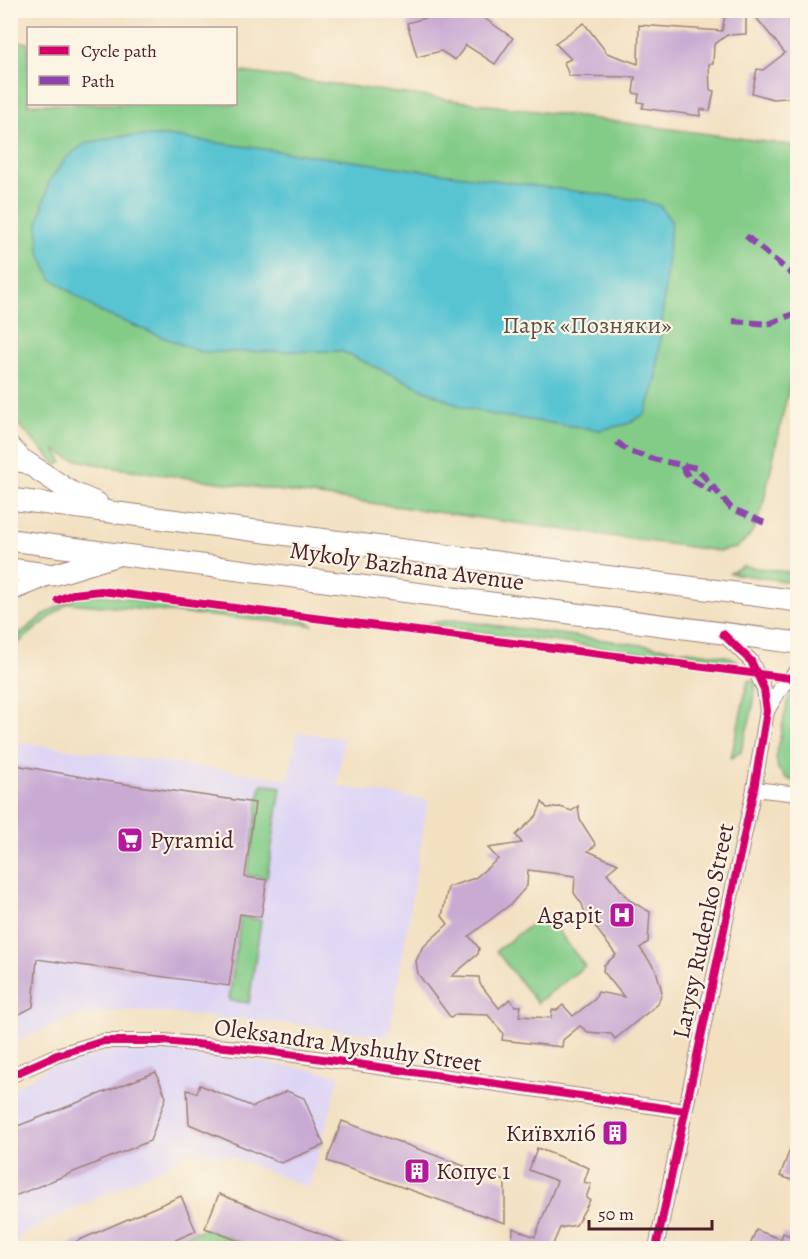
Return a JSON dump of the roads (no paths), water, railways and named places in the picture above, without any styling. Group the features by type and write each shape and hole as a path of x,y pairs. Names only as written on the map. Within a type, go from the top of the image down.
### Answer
{"highway":[{"path":"18,461 71,492 122,514"},
{"name":"Mykoly Bazhana Avenue","path":"10,499 798,601"},
{"name":"Mykoly Bazhana Avenue","path":"10,540 798,643"},
{"path":"10,569 53,575 121,554"}],"main road":[{"path":"10,445 18,461"}],"street":[{"path":"10,592 53,575"},
{"name":"Larysy Rudenko Street","path":"657,1248 754,789 767,711 764,689 751,661 723,634"},
{"name":"Larysy Rudenko Street","path":"767,711 782,686 798,670"},
{"path":"754,789 798,794"},
{"name":"Oleksandra Myshuhy Street","path":"10,1076 57,1054 104,1041 164,1041 267,1051 685,1111"}],"water":[{"path":"120,136 167,136 641,200 660,206 671,221 656,382 645,414 627,424 600,430 494,415 462,407 341,351 200,352 100,312 51,278 39,251 38,224 49,181 67,157 86,143"}],"place":[{"name":"Pyramid","path":"130,840"},
{"name":"Agapit","path":"622,915"},
{"name":"Київхліб","path":"615,1133"},
{"name":"Копус 1","path":"417,1171"}],"park label":[{"name":"Парк «Позняки»","path":"587,325"}]}
